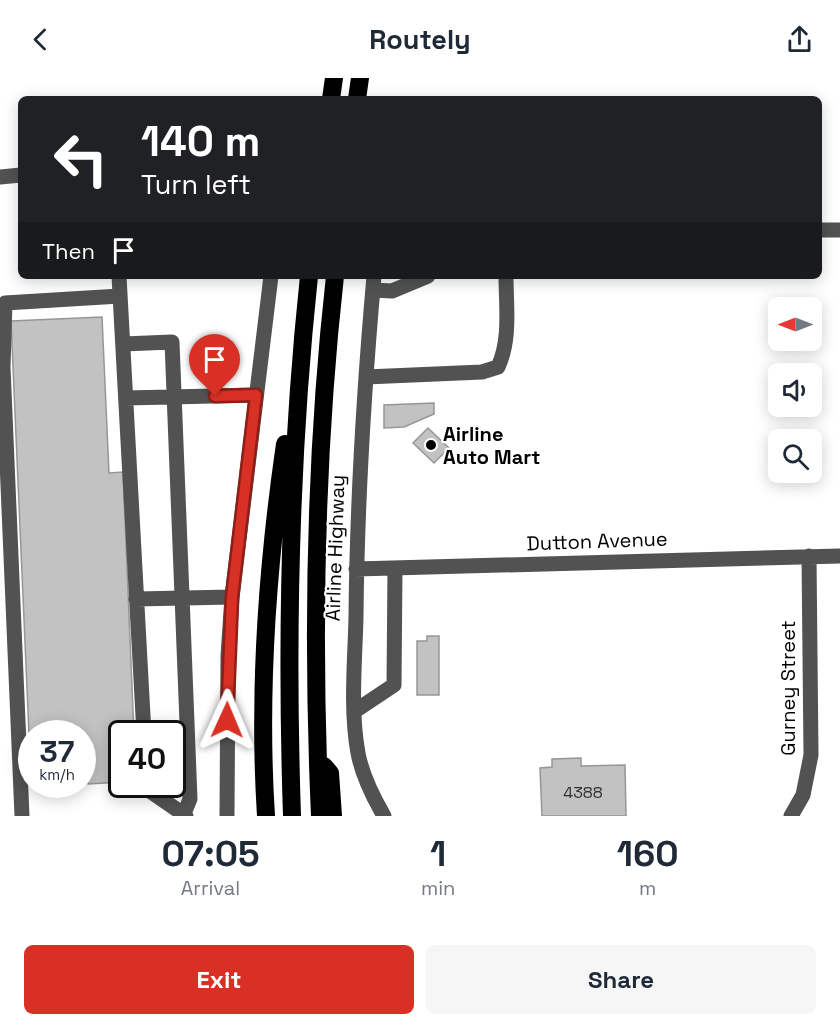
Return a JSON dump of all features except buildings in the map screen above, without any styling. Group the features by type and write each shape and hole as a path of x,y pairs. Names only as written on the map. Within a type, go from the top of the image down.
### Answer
{"highway":[{"path":"331,96 334,78"},
{"path":"357,96 360,78"},
{"path":"292,816 290,605 293,490 309,279"},
{"name":"Airline Highway","path":"320,816 316,652 319,510 325,378 335,279"},
{"path":"266,816 263,771 264,655 268,583 286,442 302,354"},
{"path":"317,758 330,773 333,816"},
{"path":"259,816 263,771"}],"street":[{"path":"0,177 18,175"},
{"path":"822,230 840,230"},
{"path":"119,279 143,720"},
{"path":"227,816 228,657 232,597 271,279"},
{"path":"374,283 392,291 422,279"},
{"path":"366,377 482,372 498,367 504,354 506,336 506,279"},
{"name":"Airline Highway","path":"374,283 366,377 356,569 355,711 359,755 368,783 384,816"},
{"path":"22,816 3,367 4,303 120,296"},
{"path":"123,344 172,342 190,799 184,815 160,798"},
{"path":"126,398 256,395"},
{"name":"Gurney Street","path":"790,816 803,795 811,754 809,556"},
{"name":"Dutton Avenue","path":"356,569 840,556"},
{"path":"355,711 394,685 395,568"},
{"path":"136,599 232,597"}],"place":[{"name":"Airline Auto Mart","path":"431,445"}],"route":[{"path":"215,396 256,395 232,597 227,720"}]}
